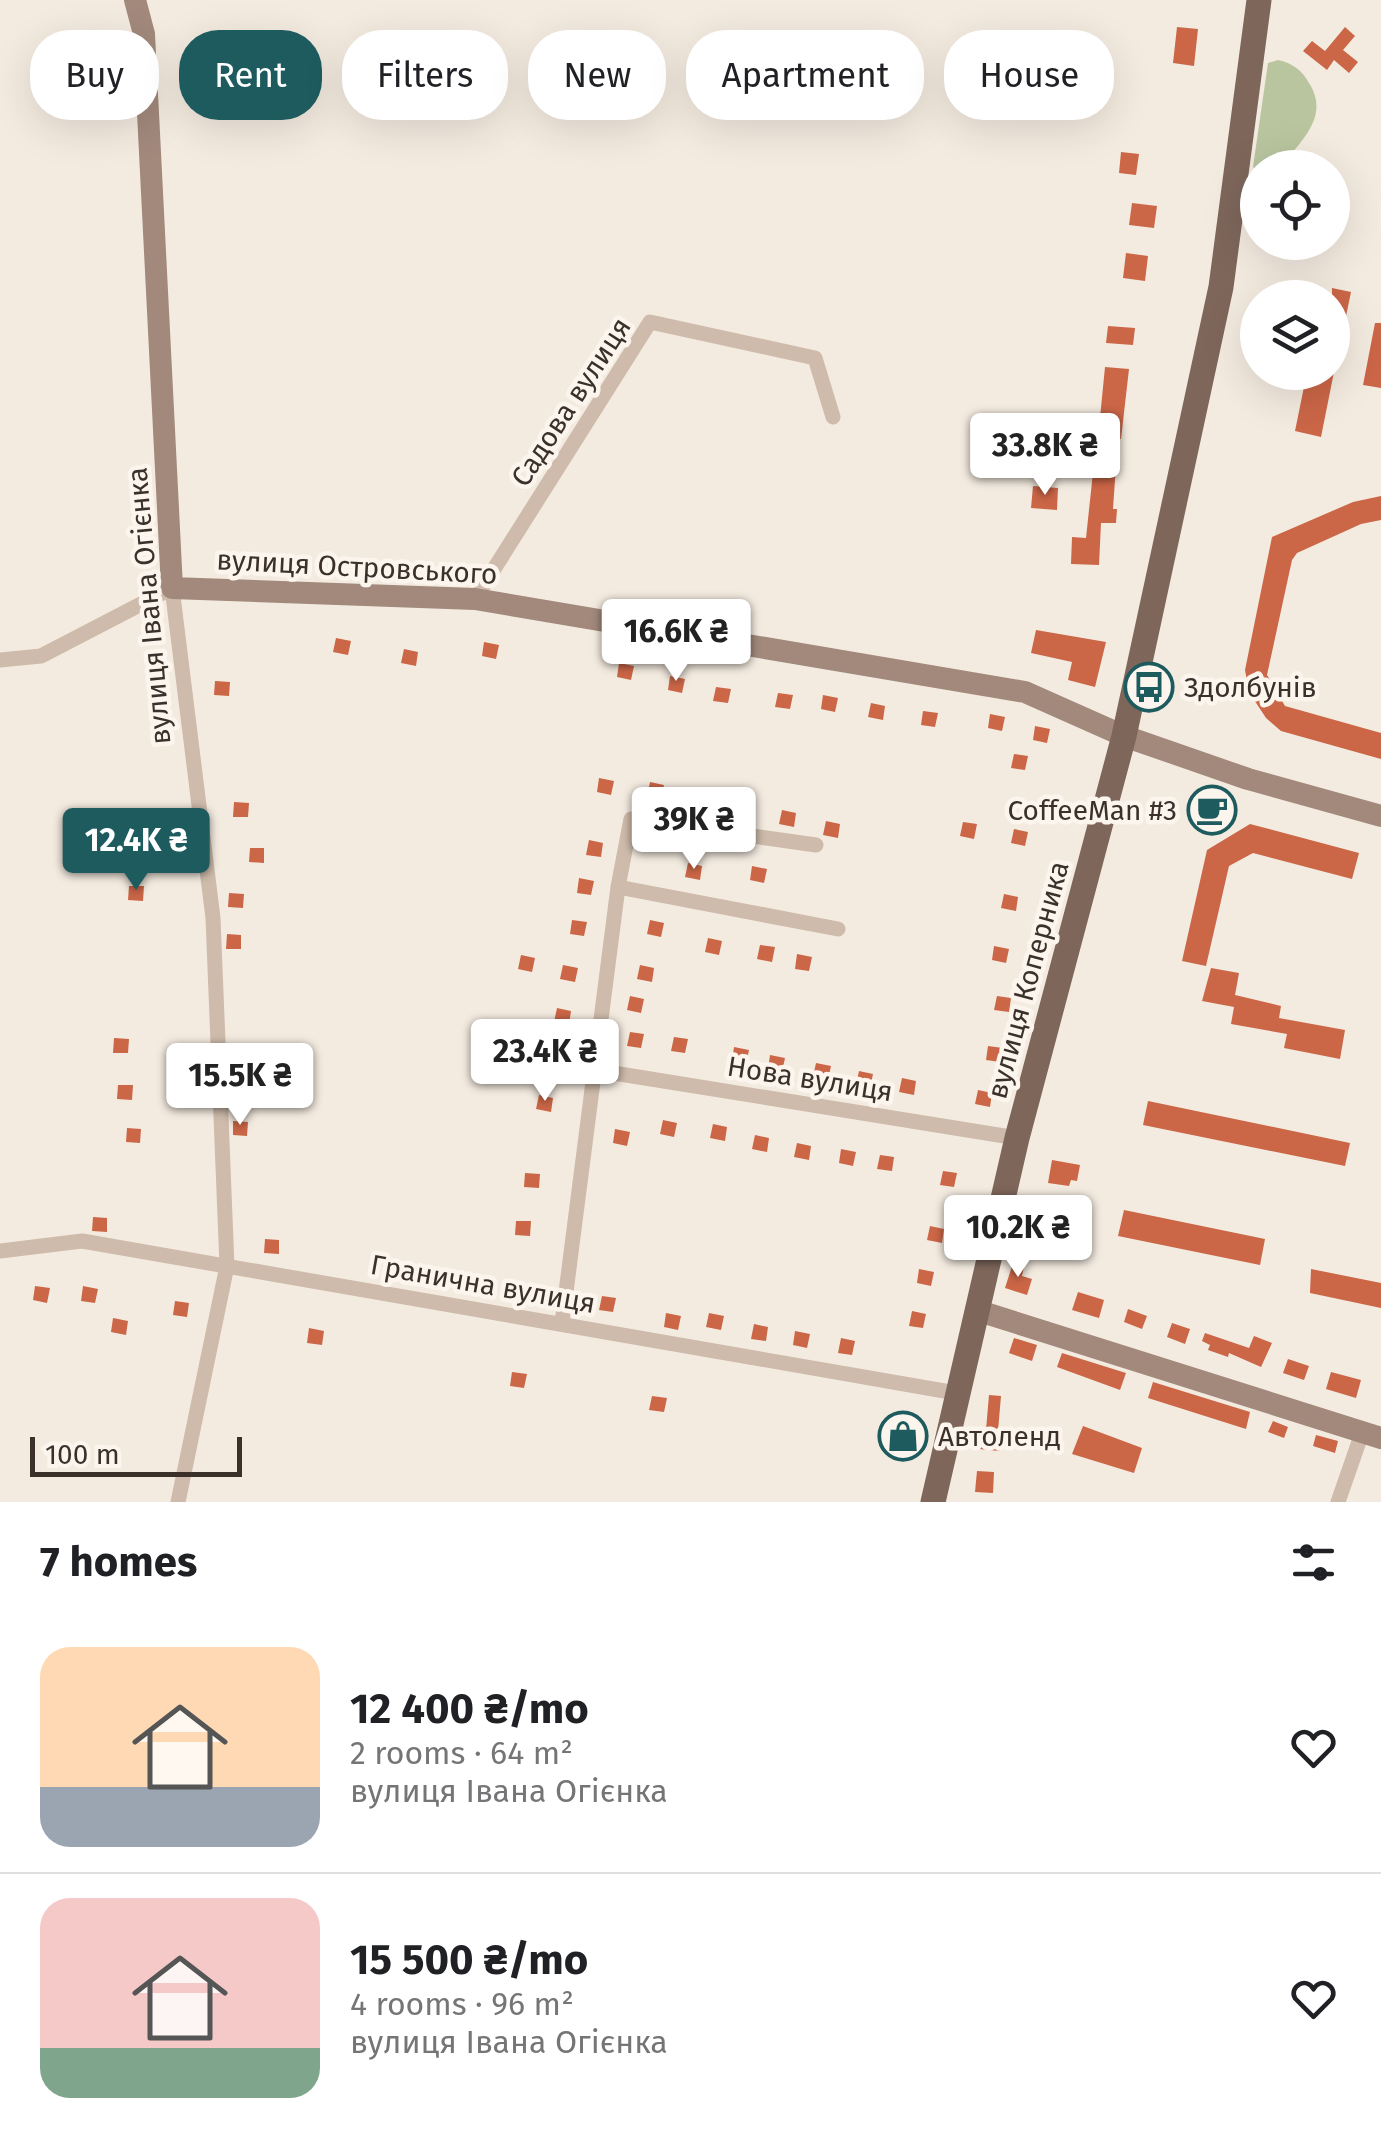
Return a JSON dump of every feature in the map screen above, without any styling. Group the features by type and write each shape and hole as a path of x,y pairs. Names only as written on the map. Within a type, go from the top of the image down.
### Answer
{"main road":[{"name":"вулиця Коперника","path":"934,1502 1017,1138 1124,736 1221,287 1259,0"}],"street":[{"name":"вулиця Івана Огієнка","path":"136,0 144,34 172,588 212,918 227,1266 178,1502"},
{"name":"Садова вулиця","path":"475,599 650,322 814,358 833,417"},
{"name":"вулиця Островського","path":"172,588 475,599 1025,692 1124,736 1248,779 1381,816"},
{"path":"0,660 41,656 172,588"},
{"path":"562,1323 618,887 632,819 816,846"},
{"path":"618,887 838,929"},
{"name":"Нова вулиця","path":"595,1070 1017,1138"},
{"name":"Гранична вулиця","path":"0,1251 82,1241 956,1393"},
{"path":"979,1312 1372,1436 1338,1502"}],"green space":[{"path":"1278,60 1296,68 1315,95 1315,117 1294,150 1255,150 1268,63"}],"building":[{"path":"1177,27 1198,29 1194,66 1173,63"},
{"path":"1345,27 1355,36 1343,50 1358,62 1349,73 1334,60 1327,70 1303,51 1312,41 1325,51"},
{"path":"1121,152 1139,154 1136,175 1119,173"},
{"path":"1132,203 1157,206 1154,228 1129,225"},
{"path":"1126,253 1148,256 1145,281 1123,278"},
{"path":"1375,323 1381,323 1381,388 1363,385"},
{"path":"1108,326 1135,328 1133,345 1106,343"},
{"path":"1105,367 1129,369 1121,439 1098,438"},
{"path":"1303,390 1330,390 1321,437 1295,431"},
{"path":"1065,445 1081,445 1081,460 1065,460"},
{"path":"1094,463 1116,465 1116,523 1101,523 1099,565 1071,564 1072,537 1086,538"},
{"path":"1033,486 1058,488 1057,510 1031,508"},
{"path":"1381,496 1381,520 1361,524 1297,553 1292,560 1267,675 1285,706 1381,733 1381,759 1281,731 1266,718 1249,692 1245,670 1272,537 1353,502"},
{"path":"1036,630 1106,642 1095,687 1068,680 1072,662 1031,653"},
{"path":"336,638 351,641 348,655 333,652"},
{"path":"484,642 499,645 496,659 482,656"},
{"path":"404,649 418,652 416,666 401,663"},
{"path":"619,663 634,666 631,680 617,677"},
{"path":"670,676 685,679 682,693 668,690"},
{"path":"215,681 230,682 229,696 214,695"},
{"path":"716,687 731,689 728,703 713,701"},
{"path":"778,693 793,695 790,709 775,707"},
{"path":"823,695 838,698 835,712 821,709"},
{"path":"871,703 885,706 883,720 868,717"},
{"path":"923,711 938,713 935,727 921,725"},
{"path":"990,714 1005,717 1002,731 988,728"},
{"path":"1035,726 1050,729 1047,743 1033,740"},
{"path":"1014,754 1028,756 1025,770 1011,768"},
{"path":"599,778 614,781 611,795 597,792"},
{"path":"650,782 664,785 661,799 647,797"},
{"path":"699,792 713,795 711,809 696,806"},
{"path":"234,802 249,803 248,817 233,817"},
{"path":"782,810 796,813 794,827 779,824"},
{"path":"826,821 840,824 838,838 823,835"},
{"path":"963,822 977,824 974,839 960,836"},
{"path":"1250,824 1359,853 1352,879 1253,853 1229,866 1206,966 1182,961 1207,850"},
{"path":"1014,829 1028,832 1025,846 1011,843"},
{"path":"88,838 103,838 102,853 88,852"},
{"path":"589,840 603,843 601,857 586,855"},
{"path":"250,848 264,848 264,863 249,862"},
{"path":"123,849 138,850 137,864 122,864"},
{"path":"688,863 702,866 700,880 685,877"},
{"path":"752,866 767,869 764,883 750,880"},
{"path":"579,878 594,881 591,895 577,893"},
{"path":"129,886 144,886 143,901 128,900"},
{"path":"229,893 244,894 243,908 228,907"},
{"path":"1004,894 1018,897 1016,911 1001,908"},
{"path":"572,920 587,922 584,936 570,934"},
{"path":"650,920 664,923 661,937 647,934"},
{"path":"227,934 241,935 241,949 226,949"},
{"path":"708,938 722,941 719,955 705,952"},
{"path":"760,945 775,947 772,962 757,959"},
{"path":"994,946 1009,949 1006,963 992,960"},
{"path":"797,954 812,957 809,971 795,969"},
{"path":"521,955 535,958 532,972 518,969"},
{"path":"563,965 578,968 575,982 560,979"},
{"path":"640,965 654,968 652,982 637,979"},
{"path":"1211,968 1239,973 1235,995 1281,1006 1279,1018 1345,1030 1340,1059 1284,1048 1287,1034 1231,1024 1234,1007 1202,1001"},
{"path":"630,996 644,999 641,1013 627,1010"},
{"path":"997,996 1011,998 1009,1012 994,1010"},
{"path":"557,1008 571,1011 569,1025 554,1022"},
{"path":"630,1032 644,1034 641,1048 627,1046"},
{"path":"674,1037 688,1039 685,1053 671,1051"},
{"path":"114,1038 129,1039 128,1053 113,1053"},
{"path":"988,1046 1003,1048 1000,1062 986,1060"},
{"path":"734,1047 749,1050 746,1064 732,1061"},
{"path":"545,1050 560,1052 557,1067 542,1064"},
{"path":"770,1055 785,1058 782,1072 768,1069"},
{"path":"816,1063 831,1066 828,1080 813,1077"},
{"path":"234,1071 249,1072 248,1086 233,1086"},
{"path":"859,1071 873,1074 870,1088 856,1085"},
{"path":"902,1078 916,1081 914,1095 899,1092"},
{"path":"118,1085 133,1085 132,1100 117,1099"},
{"path":"978,1090 992,1093 990,1107 975,1104"},
{"path":"539,1095 553,1098 551,1112 536,1109"},
{"path":"1148,1101 1350,1143 1345,1166 1143,1125"},
{"path":"663,1120 677,1123 674,1137 660,1134"},
{"path":"233,1121 248,1122 247,1136 233,1135"},
{"path":"713,1124 727,1127 725,1141 710,1138"},
{"path":"127,1128 141,1129 140,1143 126,1142"},
{"path":"615,1129 630,1132 627,1146 613,1143"},
{"path":"755,1135 769,1138 767,1152 752,1149"},
{"path":"797,1143 811,1146 809,1160 794,1157"},
{"path":"841,1149 856,1152 853,1166 839,1163"},
{"path":"880,1155 894,1157 892,1171 877,1169"},
{"path":"1052,1160 1080,1165 1077,1181 1071,1180 1069,1186 1048,1183"},
{"path":"943,1171 957,1173 954,1187 940,1185"},
{"path":"525,1173 540,1174 539,1188 524,1187"},
{"path":"1025,1208 1092,1226 1089,1240 1021,1224"},
{"path":"1124,1210 1265,1239 1260,1265 1118,1236"},
{"path":"93,1217 107,1218 107,1232 92,1231"},
{"path":"516,1221 531,1221 530,1236 515,1235"},
{"path":"930,1226 944,1229 942,1243 927,1240"},
{"path":"265,1239 279,1240 279,1254 264,1253"},
{"path":"1013,1263 1024,1267 1022,1276 1032,1279 1027,1295 1005,1288"},
{"path":"919,1269 934,1272 931,1286 917,1283"},
{"path":"1311,1269 1381,1283 1381,1308 1310,1293"},
{"path":"471,1275 486,1276 485,1290 471,1289"},
{"path":"508,1283 523,1284 522,1298 507,1298"},
{"path":"35,1286 50,1288 47,1303 33,1300"},
{"path":"83,1286 98,1289 95,1303 81,1301"},
{"path":"1078,1292 1104,1300 1099,1318 1072,1310"},
{"path":"602,1296 616,1298 613,1312 599,1310"},
{"path":"175,1301 189,1303 187,1317 173,1315"},
{"path":"1128,1309 1147,1316 1142,1329 1124,1322"},
{"path":"912,1311 926,1314 923,1328 909,1326"},
{"path":"666,1313 681,1316 678,1330 664,1327"},
{"path":"709,1313 724,1316 721,1330 706,1327"},
{"path":"113,1318 128,1321 126,1335 111,1332"},
{"path":"1172,1323 1190,1329 1185,1344 1167,1337"},
{"path":"754,1324 768,1327 766,1341 751,1339"},
{"path":"309,1328 324,1331 322,1345 307,1343"},
{"path":"795,1331 810,1334 807,1348 793,1345"},
{"path":"1205,1333 1249,1348 1254,1336 1272,1343 1261,1367 1229,1353 1228,1357 1208,1350 1210,1345 1202,1341"},
{"path":"841,1338 855,1341 852,1355 838,1353"},
{"path":"1014,1338 1037,1345 1032,1361 1009,1353"},
{"path":"1062,1353 1126,1373 1120,1390 1057,1367"},
{"path":"1288,1359 1309,1366 1304,1380 1283,1373"},
{"path":"512,1372 527,1374 524,1388 510,1386"},
{"path":"1331,1372 1361,1380 1356,1398 1326,1389"},
{"path":"1153,1382 1250,1412 1246,1429 1148,1398"},
{"path":"989,1395 1001,1396 1000,1451 979,1449 981,1430 986,1430"},
{"path":"652,1396 667,1398 664,1412 649,1410"},
{"path":"1273,1421 1288,1427 1284,1438 1268,1432"},
{"path":"1083,1426 1142,1448 1134,1473 1072,1454"},
{"path":"1316,1435 1338,1441 1335,1453 1313,1446"},
{"path":"977,1471 994,1472 993,1493 975,1492"}],"place":[{"name":"Здолбунів","path":"1149,687"},
{"name":"CoffeeMan #3","path":"1212,810"},
{"name":"Автоленд","path":"903,1436"}]}
